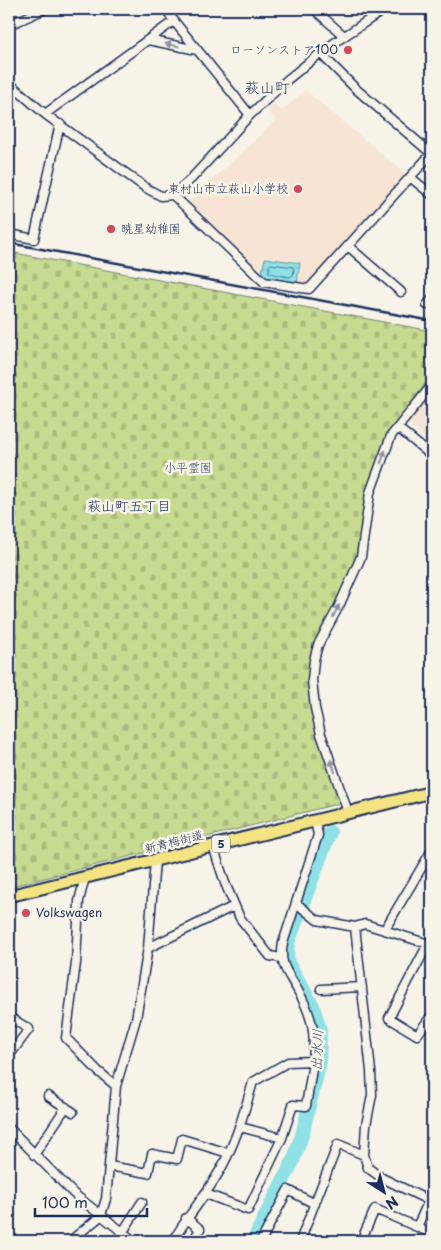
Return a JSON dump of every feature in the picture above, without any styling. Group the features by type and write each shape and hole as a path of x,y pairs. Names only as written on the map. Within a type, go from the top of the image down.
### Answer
{"main road":[{"name":"新青梅街道","path":"9,896 432,792"}],"street":[{"path":"9,25 45,9"},
{"path":"166,9 250,116"},
{"path":"314,9 344,36"},
{"path":"9,83 45,114 146,188 161,196 173,194 191,179 250,116 287,80 320,53 386,9"},
{"path":"45,114 174,21"},
{"path":"148,40 197,50"},
{"path":"173,194 264,282 309,289 432,154 356,89 320,53"},
{"path":"9,234 34,239 60,124"},
{"path":"410,177 432,195"},
{"path":"348,246 401,292"},
{"path":"348,812 321,734 315,708 312,680 314,660 318,645 359,562 370,493 391,436 432,384"},
{"path":"398,428 432,456"},
{"path":"206,1194 248,1210 282,1138 293,1105 306,1106 313,1060 311,1021 297,988 284,968 281,958 283,943 318,835 315,821"},
{"path":"213,846 240,918 270,956 281,958"},
{"path":"385,929 432,851"},
{"path":"70,1241 101,1215 106,1199 116,1086 136,1019 148,948 155,860"},
{"path":"85,877 79,901 76,963 66,1038 98,1071 116,1086"},
{"path":"297,903 317,920 355,927 365,924 430,944 389,1018 417,1036 432,1015"},
{"path":"148,948 234,906"},
{"path":"355,927 369,1044 372,1095 366,1125 364,1155 368,1168 382,1178 431,1201 417,1227"},
{"path":"321,989 362,987"},
{"path":"9,1017 29,1029 9,1056"},
{"path":"173,1241 186,1218 206,1194 228,1153 240,1127 253,1082 288,1062 313,1060"},
{"path":"34,1155 53,1134 69,1109 48,1096"},
{"path":"240,1127 282,1138"},
{"path":"9,1128 74,1194 134,1241"},
{"path":"109,1166 148,1173 152,1154 177,1159 182,1139 228,1153"},
{"path":"300,1241 338,1144 364,1155"},
{"path":"261,1241 288,1190 315,1204"},
{"path":"117,1241 142,1202"},
{"path":"361,1241 375,1209 428,1232"},
{"path":"186,1218 200,1229 193,1241"}],"shaded area":[{"name":"東村山市立萩山小学校","path":"305,90 407,175 308,286 265,280 187,204 276,120 266,109 272,103 282,111"},
{"path":"432,388 432,445 407,422"}],"green space":[{"name":"小平霊園","path":"9,252 432,331 432,380 402,419 387,433 366,492 358,557 343,592 315,645 310,678 341,803 9,887"}],"water":[{"path":"265,258 300,263 297,283 261,277"}],"waterway":[{"name":"出水川","path":"253,1241 293,1161 302,1135 319,1066 320,1030 313,1006 287,961 288,943 330,832"}],"railway":[{"path":"9,243 432,321"}],"place":[{"name":"ローソンストア100","path":"348,50"},
{"name":"東村山市立萩山小学校","path":"298,189"},
{"name":"暁星幼稚園","path":"111,229"},
{"name":"Volkswagen","path":"26,913"}],"district":[{"name":"萩山町","path":"267,88"},
{"name":"萩山町五丁目","path":"129,506"}]}
